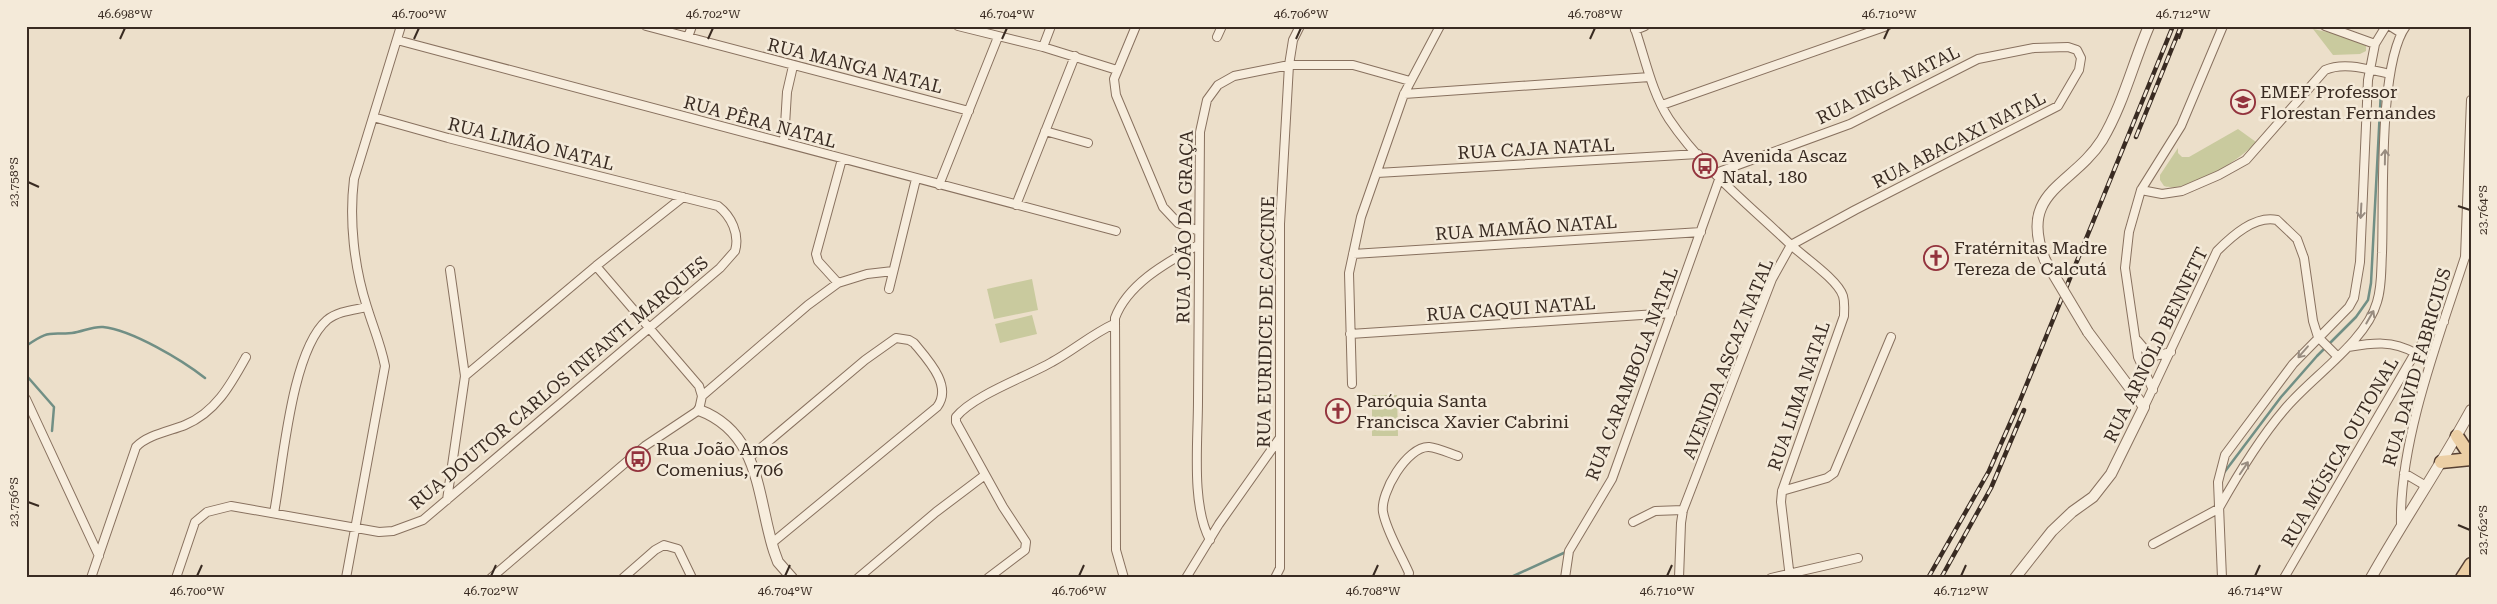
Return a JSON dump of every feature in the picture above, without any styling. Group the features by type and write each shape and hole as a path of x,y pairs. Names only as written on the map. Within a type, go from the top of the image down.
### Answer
{"main road":[{"path":"2441,462 2471,458 2457,436"},
{"path":"2462,578 2471,564"}],"street":[{"path":"346,578 385,366 382,348 367,307 354,237 351,211 354,179 401,26"},
{"name":"RUA MANGA NATAL","path":"646,26 969,111"},
{"path":"688,37 692,26"},
{"path":"958,26 998,38 1043,47 1117,70"},
{"path":"1043,47 1051,26"},
{"path":"1136,26 1114,78 1116,95 1163,207 1178,224 1199,231"},
{"path":"1218,37 1222,26"},
{"name":"RUA EURIDICE DE CACCINE","path":"1275,578 1280,568 1280,224 1290,65 1293,40 1300,26"},
{"path":"1352,384 1349,281 1361,217 1404,94 1440,26"},
{"path":"1634,28 1645,26"},
{"path":"1662,105 1887,26"},
{"path":"2144,408 2088,332 2045,260 2038,242 2037,225 2044,201 2054,186 2081,165 2102,139 2149,26"},
{"path":"2153,390 2138,357 2124,268 2129,232 2142,190 2181,126 2224,26"},
{"path":"2325,26 2375,44"},
{"path":"2222,578 2218,482 2225,454 2293,364 2320,339 2354,298 2358,284 2369,70 2375,44 2388,26 2401,33"},
{"path":"2153,544 2218,509 2283,410 2314,377 2348,347 2372,316 2378,296 2390,74 2395,49 2406,26"},
{"name":"AVENIDA ASCAZ NATAL","path":"1634,28 1650,77 1670,120 1718,175 1792,245 1772,280 1684,510 1681,523 1679,578"},
{"path":"938,185 998,38"},
{"name":"RUA PÊRA NATAL","path":"397,40 677,116 784,142 938,185 1116,231"},
{"name":"RUA INGÁ NATAL","path":"1718,175 1850,124 1978,59 2034,48 2068,47 2077,50"},
{"name":"RUA ABACAXI NATAL","path":"1792,245 2058,106 2079,70 2080,58 2077,50"},
{"path":"1016,205 1075,56"},
{"name":"RUA JOÃO DA GRAÇA","path":"1210,540 1203,527 1199,511 1198,245 1200,132 1202,115 1207,100 1226,79 1290,65 1353,65 1410,81"},
{"path":"784,142 787,92 793,66"},
{"path":"2142,190 2162,194 2182,191 2219,175 2246,160 2325,70 2333,67 2347,66 2390,74"},
{"path":"1404,94 1650,77"},
{"name":"RUA DAVID FABRICIUS","path":"2401,524 2400,499 2404,473 2420,404 2444,322 2468,254 2471,100"},
{"name":"RUA LIMÃO NATAL","path":"373,117 448,138 683,197"},
{"path":"1045,130 1088,143"},
{"name":"RUA CAJA NATAL","path":"1377,173 1698,154"},
{"path":"838,283 817,257 818,247 842,159"},
{"name":"RUA CARAMBOLA NATAL","path":"1565,578 1570,551 1612,479 1701,232 1718,175"},
{"path":"889,289 916,179"},
{"path":"465,376 596,266 683,197"},
{"name":"RUA DOUTOR CARLOS INFANTI MARQUES","path":"176,578 192,528 200,516 216,508 231,506 274,512 354,529 392,531 423,520 730,259 736,247 735,230 724,210 718,206 683,197"},
{"name":"RUA ARNOLD BENNETT","path":"2015,578 2052,531 2072,512 2093,497 2111,474 2153,390 2217,251 2228,240 2250,225 2270,218 2277,220 2296,239 2304,258 2313,321 2320,339"},
{"name":"RUA MAMÃO NATAL","path":"1353,254 1701,232"},
{"path":"1124,578 1116,550 1114,324 1119,308 1144,280 1198,245"},
{"name":"RUA LIMA NATAL","path":"1789,576 1781,502 1782,491 1844,316 1845,305 1842,294 1836,285 1792,245"},
{"path":"490,578 645,446 699,410 702,396 699,386 596,266"},
{"path":"447,500 465,376 450,270"},
{"path":"702,396 808,304 838,283 867,274 892,271"},
{"path":"274,512 293,404 306,353 329,318 349,310 367,307"},
{"name":"RUA CAQUI NATAL","path":"1350,334 1672,313"},
{"name":"RUA MÚSICA OUTONAL","path":"2284,578 2415,353 2429,334 2444,322"},
{"path":"988,578 1024,550 1026,542 985,475 956,422 957,414 997,390 1054,361 1095,333 1114,324"},
{"path":"1782,491 1827,478 1834,473 1891,337"},
{"path":"750,457 896,338 903,338 914,344 942,384 943,393 941,401 866,466 772,543"},
{"path":"2136,338 2148,353 2155,356 2171,352"},
{"path":"2320,339 2338,357"},
{"path":"2348,347 2385,342 2415,353"},
{"path":"91,578 136,447 144,440 191,422 216,404 230,386 246,357"},
{"path":"26,399 99,556"},
{"path":"699,410 715,418 728,429 739,440 750,457 778,562 792,578"},
{"path":"2371,578 2401,524 2457,436 2471,410"},
{"path":"1186,578 1280,438"},
{"path":"1408,578 1409,573 1383,511 1388,486 1398,469 1420,449 1429,447 1458,456"},
{"path":"2404,473 2426,486"},
{"path":"858,578 936,512 985,475"},
{"path":"1633,522 1655,511 1684,510"},
{"path":"622,578 655,550 664,545 678,549 692,578"},
{"path":"1771,578 1789,576 1858,558"},
{"path":"1280,568 1280,578"}],"green space":[{"path":"2313,29 2359,39 2366,44 2366,51 2360,54 2333,55"},
{"path":"2238,129 2256,142 2239,157 2227,166 2200,180 2174,187 2164,186 2160,180 2160,175 2178,148 2178,153 2182,157 2189,157"},
{"path":"1032,279 1038,310 994,319 987,289"},
{"path":"1032,315 1037,334 1000,343 995,324"},
{"path":"1372,395 1397,395 1398,436 1372,436"}],"waterway":[{"path":"2223,474 2281,397 2317,356 2356,317 2368,300 2371,283 2381,90"},
{"path":"26,346 48,334 72,333 95,327 115,329 156,347 205,378"},
{"path":"26,375 54,407 52,431"},
{"path":"1509,578 1568,551"}],"railway":[{"path":"1928,578 1989,471 2019,403 2173,26"},
{"path":"2136,137 2181,26"},
{"path":"1941,578 1991,488 2024,410"}],"place":[{"name":"EMEF Professor Florestan Fernandes","path":"2243,102"},
{"name":"Avenida Ascaz Natal, 180","path":"1705,166"},
{"name":"Fratérnitas Madre Tereza de Calcutá","path":"1936,258"},
{"name":"Paróquia Santa Francisca Xavier Cabrini","path":"1338,411"},
{"name":"Rua João Amos Comenius, 706","path":"638,459"}]}
